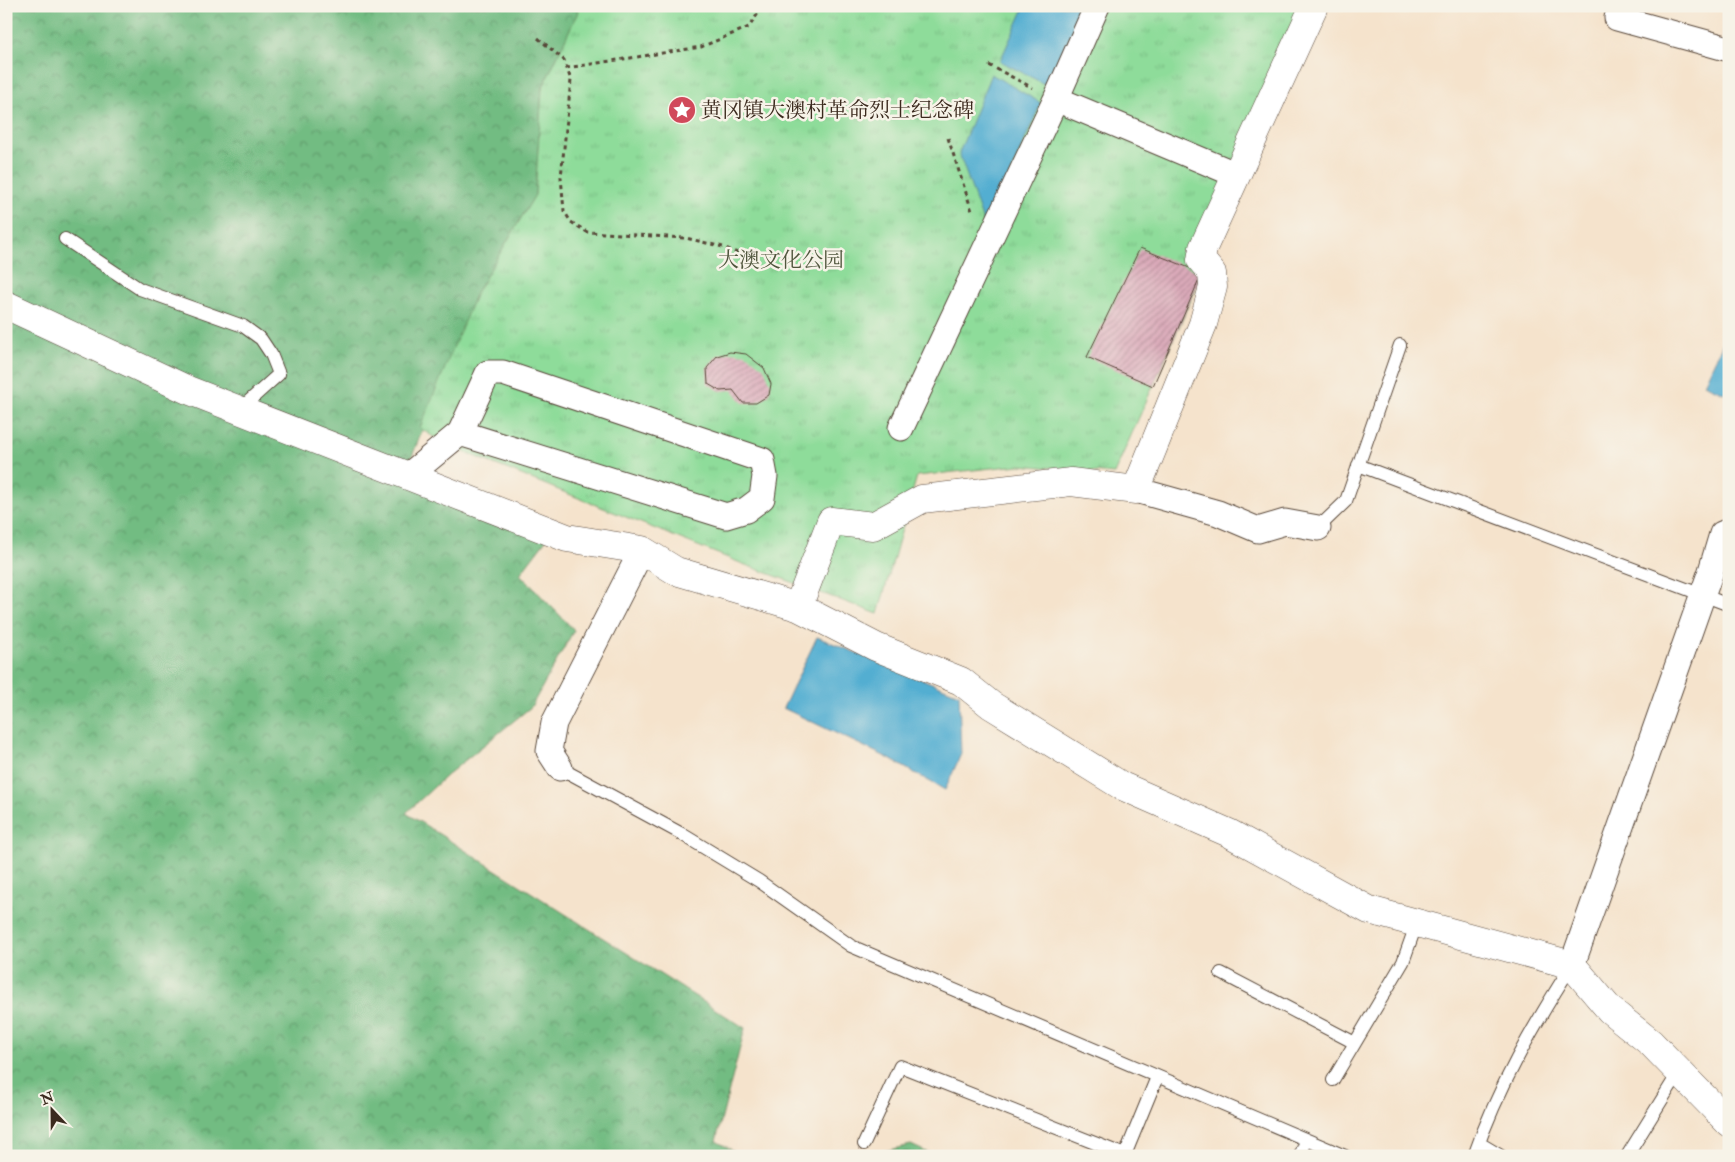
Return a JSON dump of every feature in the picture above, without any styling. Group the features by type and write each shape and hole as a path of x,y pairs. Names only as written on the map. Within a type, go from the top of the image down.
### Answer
{"street":[{"path":"901,428 1056,100 1097,6"},
{"path":"1136,490 1203,324 1213,288 1212,273 1201,260 1203,248 1314,6"},
{"path":"1620,6 1618,18 1729,49"},
{"path":"1056,100 1237,175"},
{"path":"6,305 188,390 566,538 642,550 676,571 798,607 876,647 961,681 992,705 1122,786 1229,833 1369,910 1572,965 1610,1010 1651,1043 1729,1123"},
{"path":"408,476 460,433 488,373 503,373 762,460 765,476 762,498 746,510 726,516 460,433"},
{"path":"798,607 831,521 874,526 922,499 1072,482 1136,490 1218,513 1258,530 1286,522 1318,528"},
{"path":"1572,965 1703,595 1722,534 1729,531"},
{"path":"560,768 549,751 554,723 642,550"}],"lane":[{"path":"65,239 140,289 243,326 262,339 271,354 279,374 239,410"},
{"path":"1318,528 1346,501 1400,345"},
{"path":"1358,465 1729,605"},
{"path":"560,768 680,833 758,880 851,946 1345,1156"},
{"path":"1333,1080 1403,962 1415,928 1406,921"},
{"path":"1502,1156 1476,1150 1491,1109 1532,1030 1572,965"},
{"path":"1221,973 1355,1043"},
{"path":"864,1144 900,1066 1124,1155 1157,1077"},
{"path":"1627,1156 1680,1072"},
{"path":"1300,1156 1306,1141"}],"path":[{"path":"566,68 701,47 749,27 763,6"},
{"path":"538,38 564,60 571,80 561,177 564,211 571,222 587,232 686,238 724,247 757,262"},
{"path":"988,65 1018,80"},
{"path":"948,138 985,251"}],"green space":[{"path":"6,6 576,6 578,12 542,89 535,195 476,293 402,482 551,533 520,574 574,630 531,707 447,775 406,813 745,1028 716,1141 743,1156 6,1156"},
{"name":"大澳文化公园","path":"576,6 1321,6 1114,474 1020,465 917,476 878,614 743,564 444,444 420,428 476,293 535,195 542,89 578,12"},
{"path":"911,1145 935,1156 865,1156"}],"water":[{"path":"1025,6 1084,6 1048,86 1000,61"},
{"path":"991,74 1041,103 986,229 959,153"},
{"path":"1729,330 1729,395 1704,384"},
{"path":"817,637 959,694 961,754 945,790 886,757 783,708"}],"building":[{"path":"1140,248 1202,273 1153,386 1087,357"},
{"path":"730,352 746,354 764,368 771,384 769,395 756,403 743,403 733,390 720,391 708,384 707,368 717,356"}],"place":[{"name":"黄冈镇大澳村革命烈士纪念碑","path":"682,110"}]}
